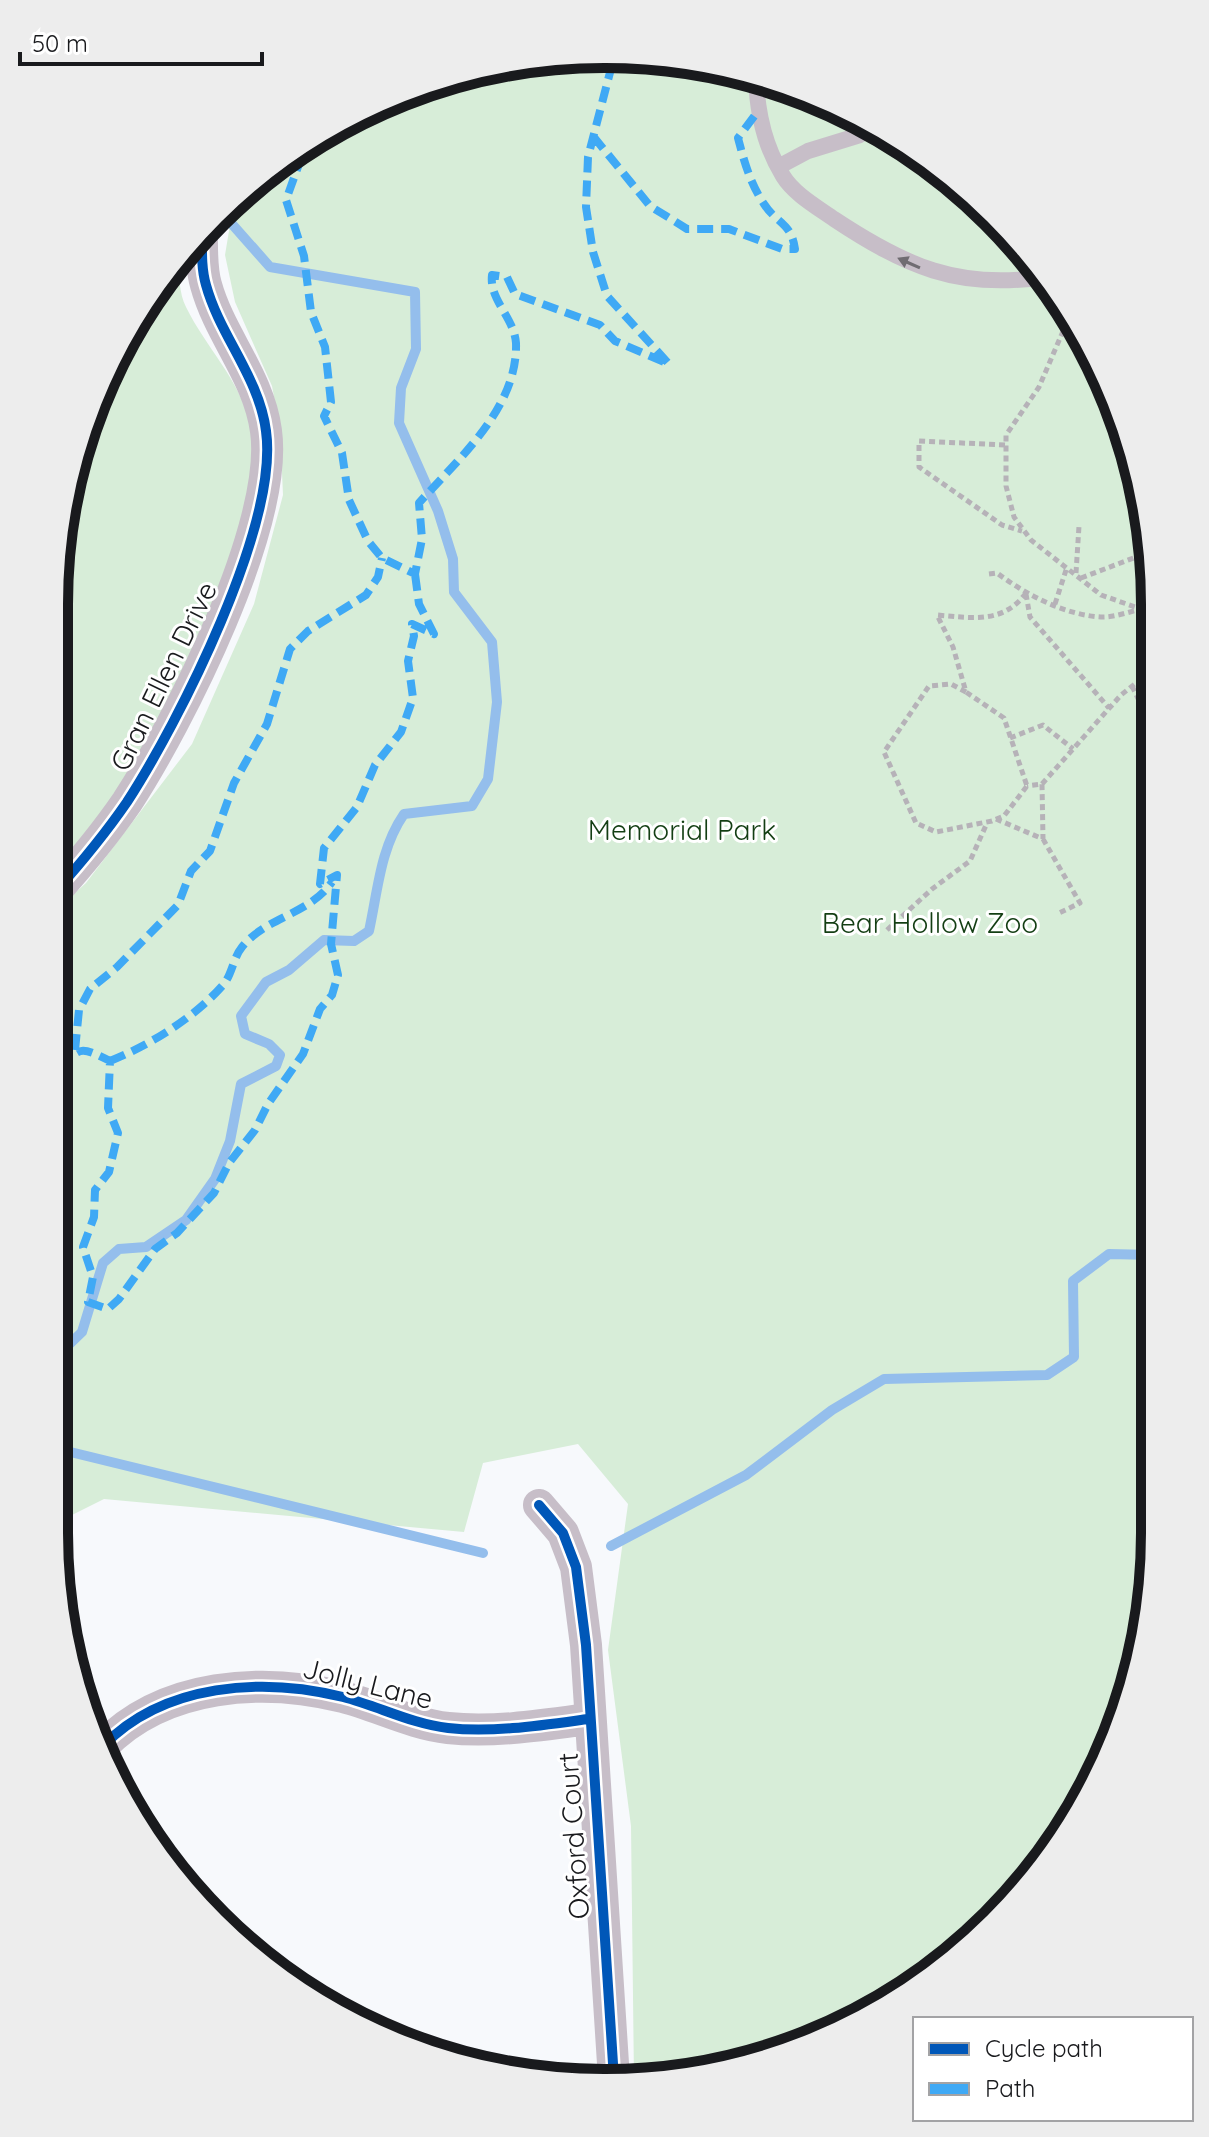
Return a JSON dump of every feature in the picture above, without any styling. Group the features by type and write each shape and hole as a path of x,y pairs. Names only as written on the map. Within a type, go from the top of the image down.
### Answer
{"street":[{"name":"Gran Ellen Drive","path":"68,876 111,823 156,752 206,653 254,526 266,474 267,433 260,401 206,286 203,249"},
{"name":"Oxford Court","path":"539,1505 563,1533 576,1567 586,1645 588,1719 613,2069"},
{"name":"Jolly Lane","path":"110,1741 150,1711 194,1694 241,1687 305,1689 448,1728 534,1726 588,1719"}],"lane":[{"path":"757,90 758,111 783,178 813,205 874,245 917,267 985,282 1030,278"},
{"path":"778,167 808,151 860,135"}],"path":[{"path":"1022,531 1006,486 1006,435 1039,387 1064,328"},
{"path":"989,574 997,573 1026,593 1102,617 1141,609 1101,595 1022,531 1002,525 919,467 919,441 1005,445"},
{"path":"1076,573 1079,526"},
{"path":"1081,578 1139,558"},
{"path":"1055,604 1067,567"},
{"path":"966,692 953,647 937,615 972,618 1000,615 1014,608 1026,593"},
{"path":"1026,593 1030,617 1109,708"},
{"path":"1027,786 1042,784 1109,708 1141,679"},
{"path":"951,684 1004,718 1027,786 1018,801 996,819 936,832 916,823 884,752 929,686 951,684"},
{"path":"1132,686 1141,705"},
{"path":"1010,738 1043,725 1073,749"},
{"path":"1042,784 1043,839 1080,903 1059,913"},
{"path":"996,819 1043,839"},
{"path":"887,930 932,889 970,861 987,822"}],"green space":[{"name":"Memorial Park","path":"569,69 640,69 709,78 777,96 842,123 903,158 958,201 1008,251 1051,306 1086,367 1113,432 1131,500 1141,604 1141,1532 1140,1568 1131,1637 1113,1705 1086,1770 1051,1831 1008,1886 958,1936 903,1979 842,2014 777,2041 709,2059 634,2068 631,1826 608,1650 628,1504 578,1444 483,1463 464,1532 104,1499 68,1517 68,899 86,883 192,744 254,604 283,495 280,429 272,386 235,302 225,255 231,220 278,179 306,158 367,123 432,96 500,78"},
{"path":"179,277 184,302 194,322 245,407 250,424 252,461 244,508 209,615 160,719 136,762 68,856 68,604 78,500 96,432 123,367 158,306"}],"waterway":[{"path":"68,1346 82,1332 103,1263 119,1249 146,1247 186,1220 215,1179 230,1141 241,1084 276,1066 280,1055 269,1044 245,1034 241,1016 266,982 289,970 324,940 354,941 369,931 385,856 404,814 472,806 488,779 497,702 492,642 454,592 453,559 438,511 399,423 401,388 416,349 415,292 270,267 229,221"},
{"path":"611,1546 746,1475 832,1410 884,1379 1047,1375 1074,1357 1073,1281 1109,1254 1141,1255"},
{"path":"68,1451 483,1553"}],"marked path":[{"path":"299,163 286,200 304,256 311,312 325,347 331,402 324,416 342,453 349,500 368,541 382,558 415,574 422,539 419,503 483,431 507,389 514,367 514,334 494,293 492,275 507,277 515,294 600,325 615,341 669,364 607,296 593,252 586,207 588,157 611,68"},
{"path":"593,136 650,206 687,229 729,229 782,249 795,249 787,228 759,196 740,147 738,138 758,111"},
{"path":"75,1050 79,1010 90,989 117,967 178,905 191,871 210,851 234,783 267,724 290,649 308,631 366,595 378,577 382,558"},
{"path":"68,1057 84,1051 110,1061 108,1108 118,1133 109,1172 95,1190 94,1217 83,1247 93,1277 88,1302 108,1309 119,1299 155,1249 177,1233 214,1193 229,1163 255,1130 268,1104 303,1054 320,1009 332,995 338,975 331,944 337,875 320,884 324,848 357,807 375,765 401,732 413,698 408,661 414,636 412,624 434,634 419,604 415,574"},
{"path":"110,1061 156,1039 199,1009 226,981 239,951 252,937 312,901 332,882"}],"cycle path":[{"path":"68,877 127,802 172,724 221,622 257,517 266,471 266,431 262,411 248,375 212,304 206,285 203,249"},
{"path":"539,1505 563,1533 576,1567 586,1645 613,2069"},
{"path":"110,1740 155,1709 216,1690 248,1687 280,1687 343,1697 421,1723 448,1728 500,1729 588,1719"}],"park label":[{"name":"Bear Hollow Zoo","path":"930,922"}]}
